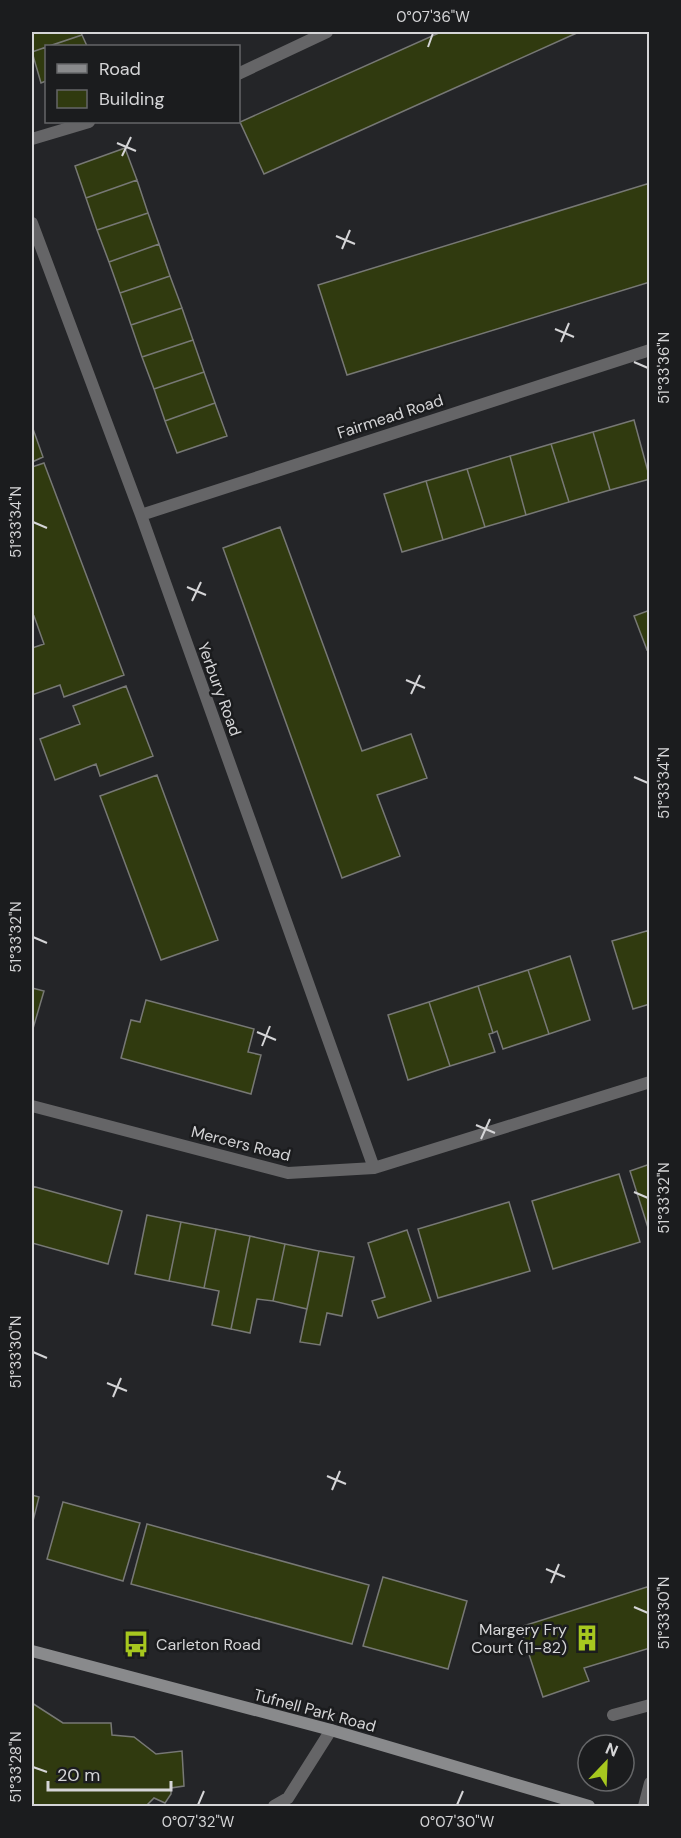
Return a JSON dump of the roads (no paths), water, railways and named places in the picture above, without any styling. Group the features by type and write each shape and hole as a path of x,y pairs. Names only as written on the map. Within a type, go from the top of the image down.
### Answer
{"street":[{"path":"240,73 327,32"},
{"path":"32,139 86,123"},
{"name":"Yerbury Road","path":"32,223 141,515 374,1168"},
{"name":"Fairmead Road","path":"141,515 650,350"},
{"name":"Mercers Road","path":"32,1107 288,1173 374,1168 650,1082"},
{"name":"Tufnell Park Road","path":"32,1651 331,1730 588,1806"},
{"path":"613,1715 650,1705"},
{"path":"274,1806 288,1798 331,1730"},
{"path":"644,1806 650,1783"}],"place":[{"name":"Margery Fry Court (11-82)","path":"587,1638"},
{"name":"Carleton Road","path":"136,1644"}]}
